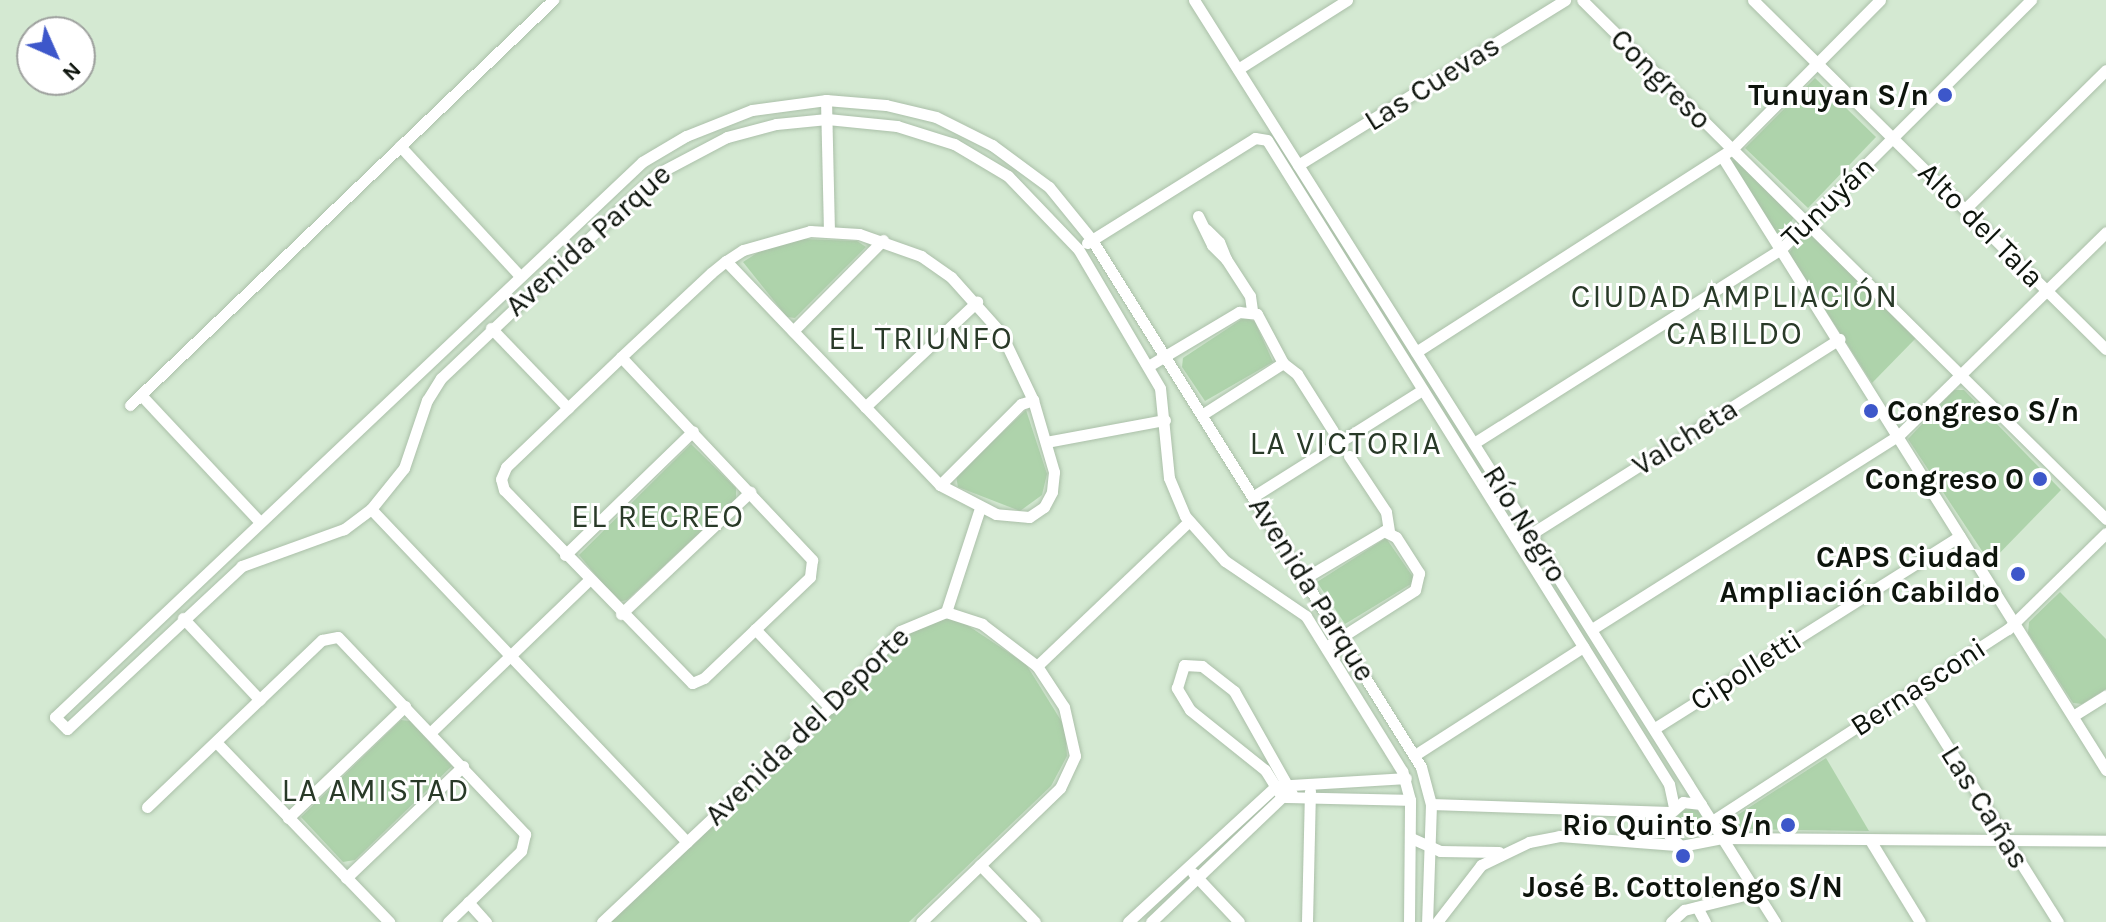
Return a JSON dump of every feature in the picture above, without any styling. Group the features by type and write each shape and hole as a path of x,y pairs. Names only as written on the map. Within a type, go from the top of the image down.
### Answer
{"street":[{"path":"130,405 553,0"},
{"name":"Río Negro","path":"1194,0 1775,922"},
{"path":"1238,69 1347,0"},
{"name":"Las Cuevas","path":"1298,165 1565,0"},
{"name":"Congreso","path":"1582,0 1728,153"},
{"name":"Alto del Tala","path":"1753,0 2106,349"},
{"path":"1416,352 1728,153 1880,0"},
{"name":"Tunuyán","path":"1474,443 1781,249 2031,0"},
{"path":"1965,209 2106,70"},
{"path":"826,100 829,231"},
{"name":"Avenida Parque","path":"1409,922 1411,838 1406,778 1326,647 1301,610 1225,561 1189,521 1169,478 1160,388 1150,365 1078,249 1025,190 971,153 916,130 827,119 752,130 675,162 637,190 491,328 434,388 404,468 371,509 344,529 242,566 67,729 55,717 612,187 662,148 752,110 826,100 886,105 967,131 1033,173 1092,240 1415,755 1431,804 1427,922"},
{"name":"Río Negro","path":"1092,240 1255,138 1267,140 1675,794 1672,810"},
{"path":"400,146 520,276"},
{"path":"1728,153 1809,223 2106,519"},
{"path":"1728,153 1781,249 2106,770"},
{"path":"1198,216 1250,296 1252,310 1283,363 1310,395 1333,431"},
{"path":"621,357 809,554 814,567 810,577 704,678 692,683 621,614 504,490 501,479 506,467 621,357 726,261 790,234 829,231 883,240 937,266 977,302 1012,351 1033,400 1046,442 1054,482 1044,507 1020,517 980,508 940,485 726,261"},
{"path":"1592,629 1899,435 2106,232"},
{"path":"793,331 883,240"},
{"path":"1078,249 1092,240"},
{"path":"865,407 977,302"},
{"path":"1150,365 1239,312 1252,310"},
{"path":"491,328 568,408"},
{"name":"Valcheta","path":"1531,534 1839,339"},
{"path":"1203,414 1283,363"},
{"path":"419,370 434,388"},
{"path":"1254,496 1422,390"},
{"path":"141,395 259,521"},
{"path":"940,485 1021,404 1033,400"},
{"path":"1046,442 1165,420"},
{"path":"565,555 693,431"},
{"path":"1326,647 1418,585 1419,573 1389,531 1386,512 1349,456"},
{"path":"621,614 750,492"},
{"path":"946,612 980,508"},
{"path":"371,509 687,842"},
{"path":"1037,666 1189,521"},
{"path":"1305,578 1389,531"},
{"name":"Bernasconi","path":"1712,821 2015,624 2106,533"},
{"name":"Cipolletti","path":"1655,728 1960,536"},
{"path":"228,551 242,566"},
{"path":"431,732 589,580"},
{"name":"Avenida del Deporte","path":"602,922 830,708 900,631 946,612 982,624 1037,666 1073,730 1072,767 1052,797 921,922"},
{"path":"183,618 260,700"},
{"path":"755,629 830,708"},
{"path":"147,807 322,640 333,636 343,640 431,732 526,839 521,851 448,922"},
{"path":"1415,755 1583,647"},
{"path":"1285,790 1234,691 1202,666 1184,665 1177,688 1190,710 1285,790 1310,795 1410,800"},
{"name":"Las Cañas","path":"1913,691 2058,922"},
{"path":"2073,716 2106,695"},
{"path":"288,818 405,706"},
{"path":"216,742 389,922"},
{"path":"346,878 463,766"},
{"path":"1128,922 1188,867 1285,790 1311,782 1406,778"},
{"path":"1307,922 1311,782"},
{"path":"1151,922 1285,790"},
{"path":"1431,804 1672,810 1683,802 1701,804"},
{"path":"1672,810 1669,835 1681,846"},
{"path":"1705,841 1712,821"},
{"path":"1411,838 1430,848 1507,851 1559,836 1681,846 1723,838 2106,841"},
{"path":"1870,840 1920,922"},
{"path":"1437,922 1464,881 1507,851"},
{"path":"980,865 1035,922"},
{"path":"1188,867 1239,922"},
{"path":"1671,922 1697,907 1756,892"},
{"path":"468,902 486,922"},
{"path":"1697,907 1705,922"}],"green space":[{"path":"1815,78 1876,137 1808,208 1745,148"},
{"path":"1736,158 1794,217 1782,237 1775,236 1730,164"},
{"path":"1802,234 1813,234 1916,338 1872,383 1789,253"},
{"path":"802,239 857,241 866,247 795,318 787,317 743,262 768,246"},
{"path":"1245,317 1255,322 1273,362 1205,401 1182,367 1183,358"},
{"path":"1954,390 1964,390 2061,490 1990,563 1908,439"},
{"path":"1026,410 1047,474 1042,495 1020,511 958,487 956,476"},
{"path":"691,444 736,488 736,499 627,600 618,602 579,555"},
{"path":"1386,538 1413,577 1411,584 1345,624 1317,582"},
{"path":"2060,592 2106,639 2106,689 2082,704 2073,703 2028,633 2029,622"},
{"path":"937,619 958,619 1026,664 1065,727 1067,756 1051,786 909,922 608,922 904,631"},
{"path":"401,720 410,721 452,766 355,860 343,862 301,817"},
{"path":"1826,758 1869,831 1736,829 1725,823"},
{"path":"1690,809 1700,813 1704,823 1700,833 1690,837 1680,833 1676,823 1680,813"}],"place":[{"name":"Tunuyan S/n","path":"1945,95"},
{"name":"Congreso S/n","path":"1871,411"},
{"name":"Congreso 0","path":"2040,479"},
{"name":"CAPS Ciudad Ampliación Cabildo","path":"2018,574"},
{"name":"Rio Quinto S/n","path":"1788,825"},
{"name":"José B. Cottolengo S/N","path":"1683,856"}],"district":[{"name":"CIUDAD AMPLIACIÓN CABILDO","path":"1735,316"},
{"name":"EL TRIUNFO","path":"921,339"},
{"name":"LA VICTORIA","path":"1346,444"},
{"name":"EL RECREO","path":"658,517"},
{"name":"LA AMISTAD","path":"376,791"}]}
